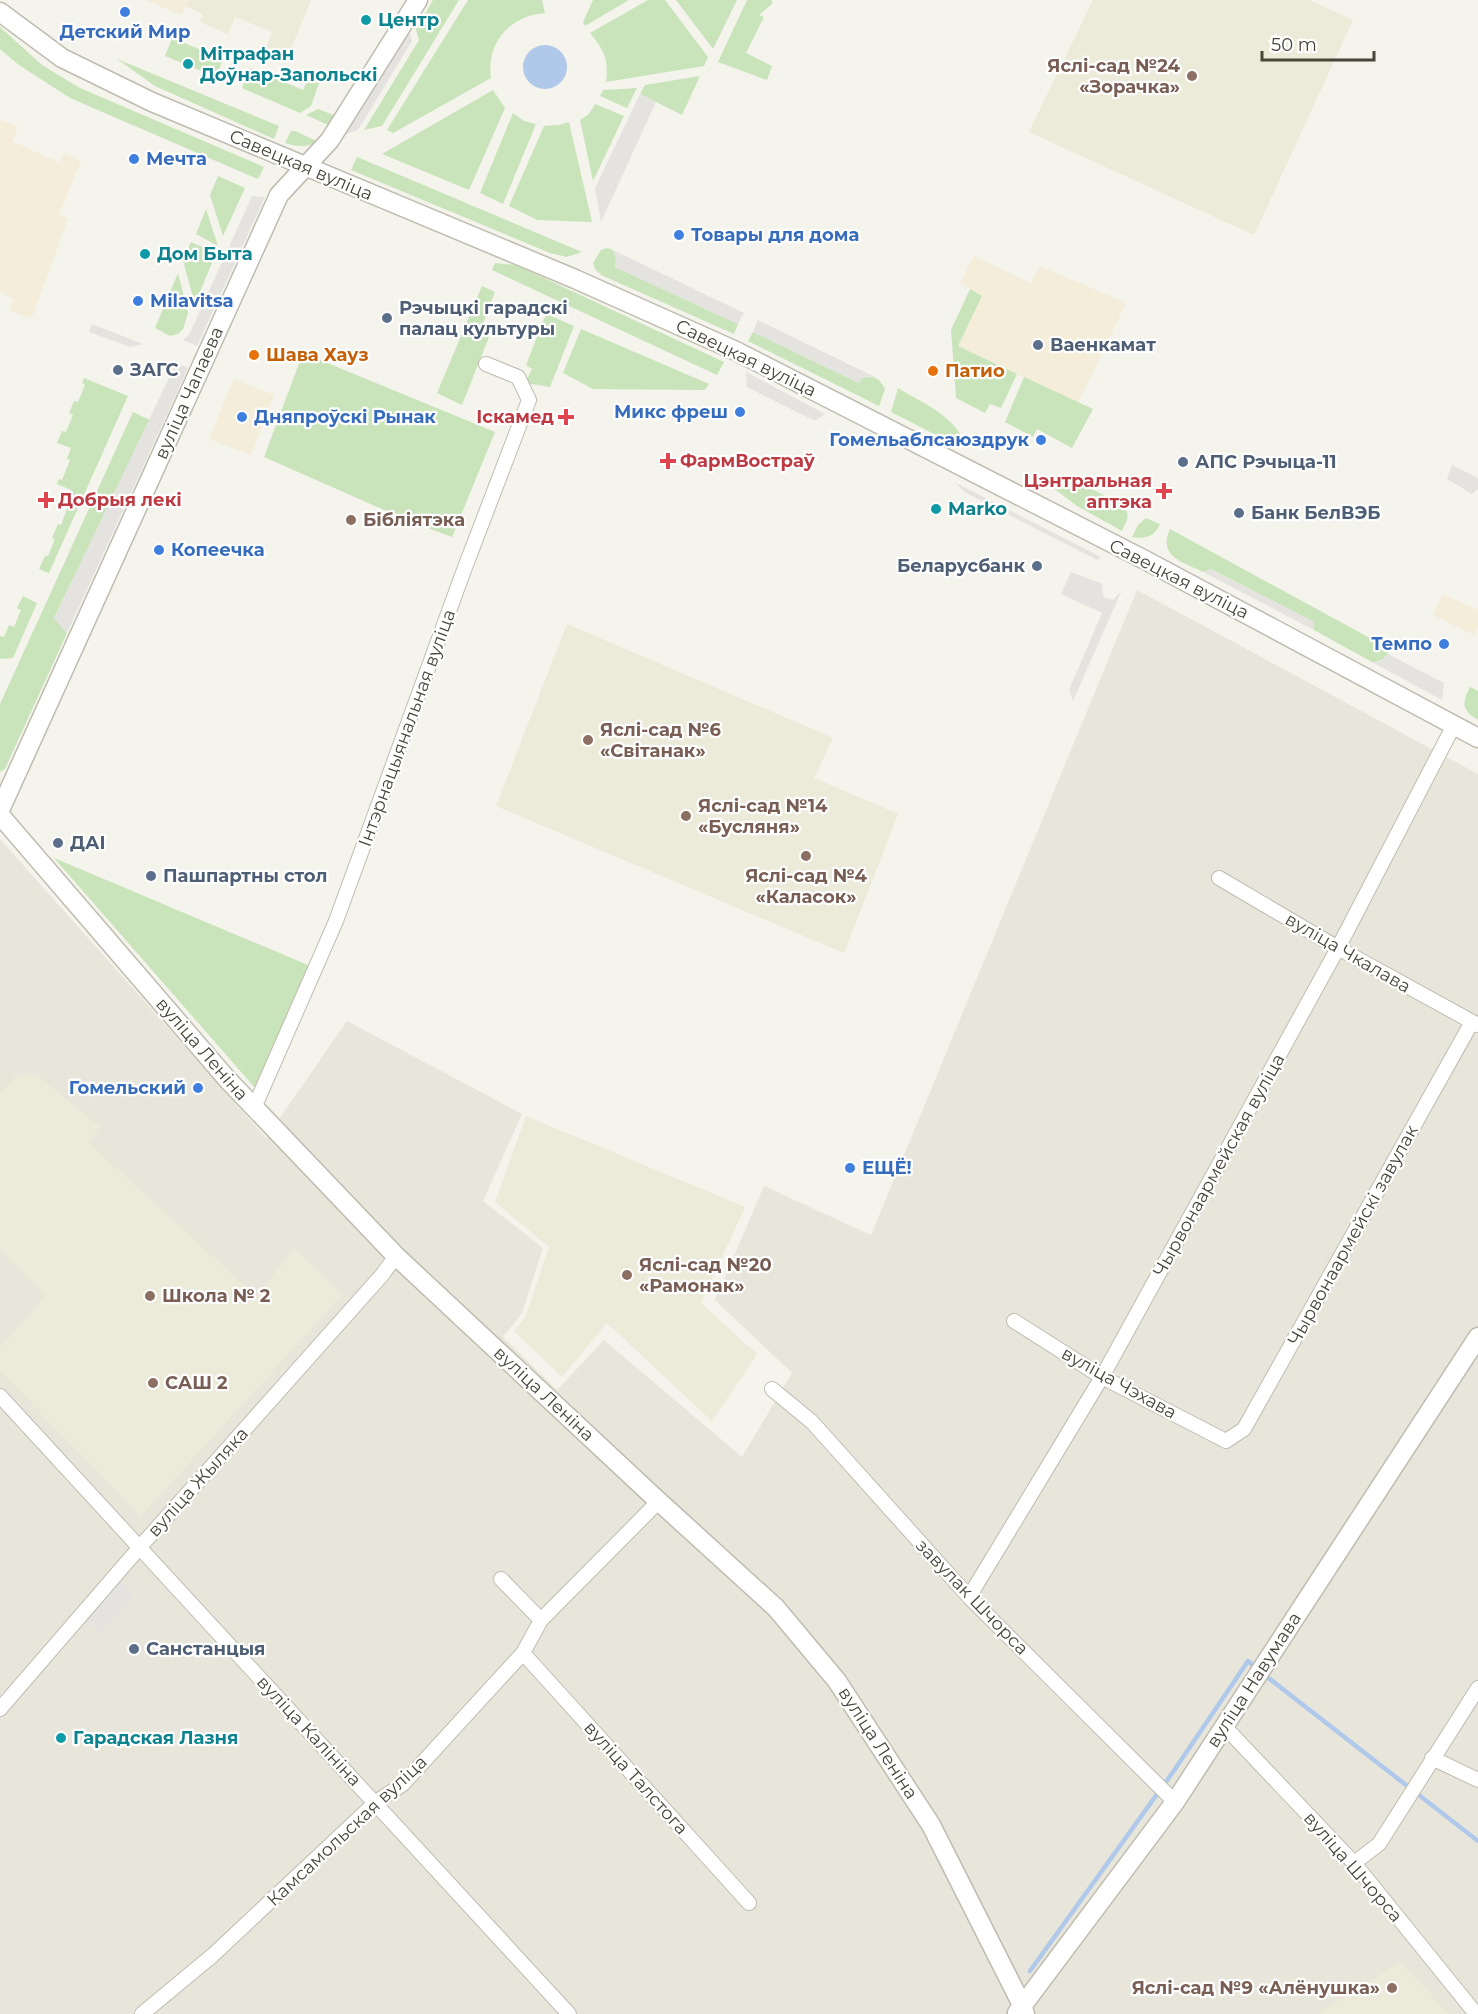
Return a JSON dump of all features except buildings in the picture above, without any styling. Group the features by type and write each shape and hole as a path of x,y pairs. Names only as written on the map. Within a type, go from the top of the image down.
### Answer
{"street":[{"name":"вуліца Чапаева","path":"0,813 279,195 330,140 418,0"},
{"name":"Савецкая вуліца","path":"0,12 62,58 152,102 575,279 736,351 1145,560 1478,738"},
{"name":"Інтэрнацыянальная вуліца","path":"254,1108 336,921 464,570 529,400 518,377 486,364"},
{"name":"Чырвонаармейская вуліца","path":"969,1597 1102,1377 1338,948 1455,725"},
{"name":"вуліца Леніна","path":"0,813 254,1108 396,1256 776,1608 837,1681 931,1825 1021,2011"},
{"name":"вуліца Чкалава","path":"1219,878 1338,948 1475,1024"},
{"name":"Чырвонаармейскі завулак","path":"1226,1441 1244,1430 1475,1024"},
{"name":"вуліца Жыляка","path":"0,1709 140,1547 382,1275 396,1256"},
{"name":"вуліца Чэхава","path":"1014,1321 1102,1377 1226,1441"},
{"name":"вуліца Навумава","path":"1021,2011 1175,1802 1478,1337"},
{"name":"завулак Шчорса","path":"772,1389 812,1422 969,1597 1175,1802"},
{"name":"вуліца Калініна","path":"0,1396 376,1802 568,2014"},
{"name":"Камсамольская вуліца","path":"142,2014 213,1955 376,1802 403,1784 523,1653 542,1620 658,1501"},
{"path":"501,1579 542,1620"},
{"name":"вуліца Талстога","path":"523,1653 749,1903"},
{"path":"1354,1863 1379,1844 1478,1688"},
{"name":"вуліца Шчорса","path":"1224,1726 1354,1863 1476,2014"},
{"path":"1432,1758 1478,1780"}],"shaded area":[{"path":"146,0 188,0 181,15"},
{"path":"188,0 311,0 288,56 266,47 272,32 235,17 228,34 200,22 203,14 185,6"},
{"name":"Яслі-сад №24 «Зорачка»","path":"1093,0 1309,0 1353,20 1254,235 1029,132"},
{"path":"409,30 412,41 358,130 343,135"},
{"path":"640,94 656,102 601,222 595,188"},
{"path":"0,119 18,127 12,141 60,163 64,153 81,161 59,215 68,219 33,315 27,318 9,310 14,299 0,293"},
{"path":"252,196 265,197 197,346 183,340 189,335"},
{"path":"613,250 744,313 738,324 615,267 616,258"},
{"path":"974,256 1031,283 1040,266 1126,303 1078,403 958,346 982,296 960,283"},
{"path":"758,320 875,377 868,376 861,379 859,383 753,332"},
{"path":"92,324 143,344 130,347 89,332"},
{"path":"176,363 188,368 67,633 54,619"},
{"path":"746,372 825,414 815,421 747,387"},
{"name":"Дняпроўскі Рынак","path":"234,379 274,395 251,455 209,439"},
{"path":"1452,465 1478,478 1478,489 1472,494 1447,479"},
{"path":"954,482 1101,557 1097,560 966,493"},
{"path":"1210,569 1314,622 1314,630 1203,572"},
{"path":"1071,572 1103,584 1104,597 1113,600 1122,590 1073,701 1069,690 1102,613 1061,594"},
{"path":"1137,590 1478,774 1478,2014 0,2014 0,839 266,1138 347,1021 522,1114 483,1201 543,1248 522,1313 503,1337 557,1390 604,1340 742,1457 792,1373 715,1300 764,1186 871,1235"},
{"path":"1443,594 1478,610 1478,627 1474,635 1433,615"},
{"path":"567,624 833,738 814,778 898,814 844,953 496,806"},
{"path":"1388,654 1444,683 1442,700 1372,662 1379,662"},
{"name":"Школа № 2","path":"17,1075 37,1075 100,1127 89,1143 257,1297 294,1248 342,1295 141,1516 0,1371 0,1348 46,1295 0,1249 0,1093"},
{"name":"Яслі-сад №20 «Рамонак»","path":"526,1116 745,1207 701,1303 757,1354 712,1421 607,1323 562,1377 514,1331 525,1318 549,1247 495,1202"},
{"path":"115,1576 133,1595 100,1635 81,1616"},
{"name":"Яслі-сад №9 «Алёнушка»","path":"1400,1962 1449,2014 1318,2014"}],"green space":[{"path":"433,0 459,0 382,126 364,130 419,40 416,30"},
{"path":"468,0 542,0 545,13 521,19 503,33 492,53 491,78 393,133 387,130"},
{"path":"593,0 629,0 585,26 583,22"},
{"path":"648,0 665,0 708,57 704,66 606,82 607,67 604,55 590,33"},
{"path":"676,0 737,0 713,49"},
{"path":"747,0 772,0 772,4 759,15 764,17 746,53 772,66 767,80 718,62"},
{"path":"0,27 42,65 80,88 264,167 258,179 70,98 19,65 0,49"},
{"path":"172,38 223,59 216,77 165,56"},
{"path":"117,59 279,126 274,139 155,86"},
{"path":"250,68 303,90 308,79 319,83 311,106 300,113 242,88"},
{"path":"700,76 682,115 640,94 645,85"},
{"path":"637,88 627,108 600,96 603,90"},
{"path":"493,90 505,108 469,190 382,154"},
{"path":"595,104 624,116 593,181 580,120 589,114"},
{"path":"318,109 336,116 330,126 306,115"},
{"path":"513,113 524,121 536,124 503,204 480,193"},
{"path":"569,122 592,222 537,220 509,206 544,126"},
{"path":"291,131 319,142 302,146 285,143"},
{"path":"357,157 582,252 567,257 550,253 351,170"},
{"path":"218,176 245,188 223,236 210,195"},
{"path":"206,209 218,246 196,234"},
{"path":"191,242 216,253 195,304 183,261"},
{"path":"607,248 613,250 616,258 615,267 738,324 734,334 601,275 593,263 601,250"},
{"path":"495,263 516,265 724,362 717,375 492,270"},
{"path":"178,273 188,313 183,329 178,334 170,336 155,328"},
{"path":"482,286 495,292 481,329 489,337 462,405 437,393"},
{"path":"970,289 982,296 958,346 1017,374 1001,408 990,404 985,413 956,398 951,330"},
{"path":"546,314 574,326 550,387 525,383 532,369 526,365"},
{"path":"581,329 709,384 705,390 593,389 563,373"},
{"path":"753,332 859,383 861,379 875,378 885,389 879,406 748,341"},
{"path":"303,353 495,432 452,537 409,521 264,457"},
{"path":"1024,377 1093,409 1072,448 1037,429 1033,437 1005,422"},
{"path":"84,378 128,396 49,573 39,569 45,556 48,556 58,524 61,525 68,506 65,504 71,490 57,484 59,479 62,480 70,460 67,459 71,448 57,443 62,431 66,432 73,415 69,413 74,401 78,402 85,385 82,383"},
{"path":"898,388 946,418 961,435 966,445 938,436 891,412"},
{"path":"133,412 150,420 54,618 67,633 5,769 0,772 0,704"},
{"path":"1057,478 1070,478 1123,505 1128,515 1122,531 1077,506 1052,487"},
{"path":"1146,518 1160,524 1158,528 1149,536 1132,537 1138,525"},
{"path":"1170,529 1390,649 1389,652 1383,659 1372,662 1314,630 1314,622 1211,569 1203,572 1181,561 1174,557 1167,546"},
{"path":"23,596 37,603 13,658 0,659 0,636 4,637 9,625 14,627 21,610 17,608"},
{"path":"1470,687 1478,691 1478,720 1468,713 1465,706 1465,698"},
{"path":"54,858 315,968 260,1094 249,1081"}],"water":[{"path":"545,45 561,51 567,67 561,83 545,89 529,83 523,67 529,51"}],"waterway":[{"path":"1030,1971 1173,1772 1248,1661 1256,1668"},
{"path":"1262,1673 1478,1841"}],"place":[{"name":"Детский Мир","path":"125,12"},
{"name":"Центр","path":"366,20"},
{"name":"Мітрафан Доўнар-Запольскі","path":"188,64"},
{"name":"Яслі-сад №24 «Зорачка»","path":"1192,76"},
{"name":"Мечта","path":"134,159"},
{"name":"Товары для дома","path":"679,235"},
{"name":"Дом Быта","path":"145,254"},
{"name":"Milavitsa","path":"138,301"},
{"name":"Рэчыцкі гарадскі палац культуры","path":"387,318"},
{"name":"Ваенкамат","path":"1038,345"},
{"name":"Шава Хауз","path":"254,355"},
{"name":"ЗАГС","path":"118,370"},
{"name":"Патио","path":"933,371"},
{"name":"Микс фреш","path":"740,412"},
{"name":"Дняпроўскі Рынак","path":"242,417"},
{"name":"Іскамед","path":"566,417"},
{"name":"Гомельаблсаюздрук","path":"1041,440"},
{"name":"ФармВостраў","path":"668,461"},
{"name":"АПС Рэчыца-11","path":"1183,462"},
{"name":"Цэнтральная аптэка","path":"1164,491"},
{"name":"Добрыя лекі","path":"46,500"},
{"name":"Marko","path":"936,509"},
{"name":"Банк БелВЭБ","path":"1239,513"},
{"name":"Бібліятэка","path":"351,520"},
{"name":"Копеечка","path":"159,550"},
{"name":"Беларусбанк","path":"1037,566"},
{"name":"Темпо","path":"1444,644"},
{"name":"Яслі-сад №6 «Світанак»","path":"588,740"},
{"name":"Яслі-сад №14 «Бусляня»","path":"686,816"},
{"name":"ДАІ","path":"58,843"},
{"name":"Яслі-сад №4 «Каласок»","path":"806,856"},
{"name":"Пашпартны стол","path":"151,876"},
{"name":"Гомельский","path":"198,1088"},
{"name":"ЕЩЁ!","path":"850,1168"},
{"name":"Яслі-сад №20 «Рамонак»","path":"627,1275"},
{"name":"Школа № 2","path":"150,1296"},
{"name":"САШ 2","path":"153,1383"},
{"name":"Санстанцыя","path":"134,1649"},
{"name":"Гарадская Лазня","path":"61,1738"},
{"name":"Яслі-сад №9 «Алёнушка»","path":"1392,1988"}]}
